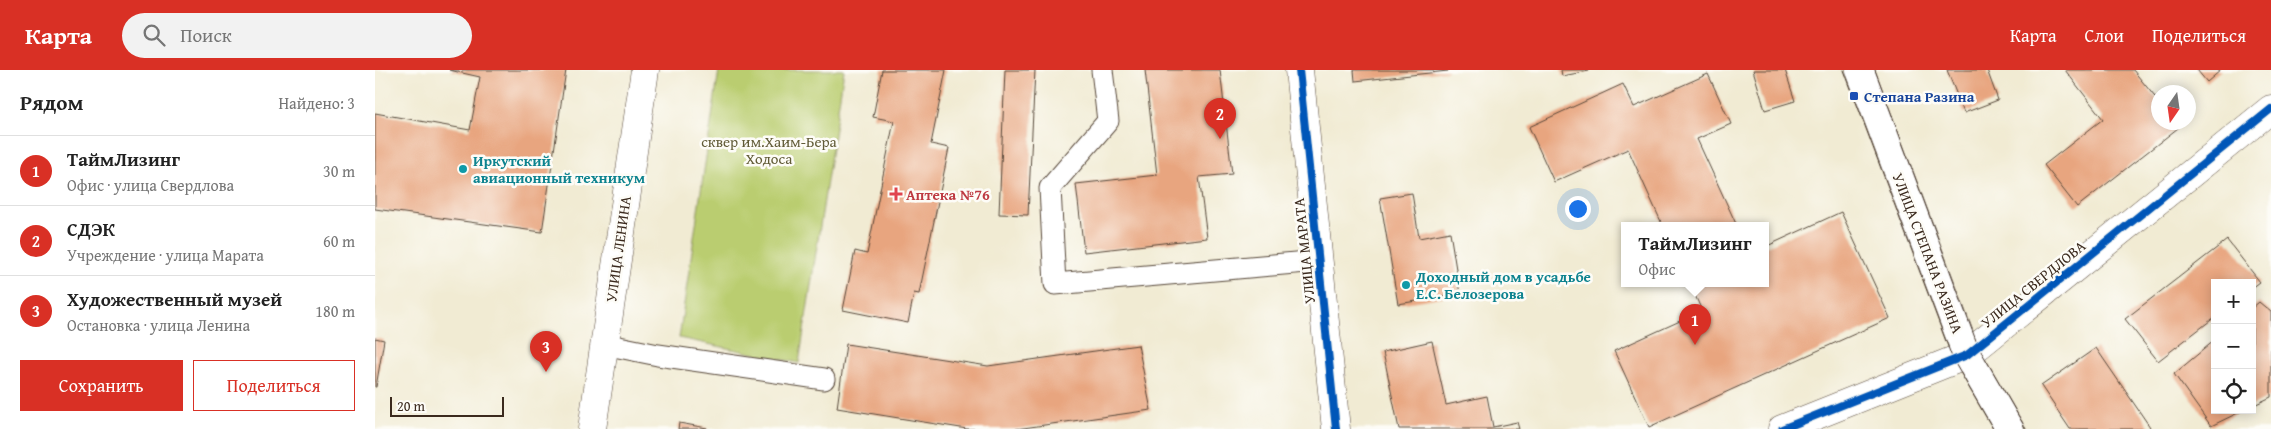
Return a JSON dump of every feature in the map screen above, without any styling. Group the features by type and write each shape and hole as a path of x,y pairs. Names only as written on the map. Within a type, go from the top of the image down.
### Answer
{"street":[{"name":"УЛИЦА ЛЕНИНА","path":"592,429 645,70"},
{"name":"УЛИЦА МАРАТА","path":"1299,70 1336,429"},
{"name":"УЛИЦА СТЕПАНА РАЗИНА","path":"1860,70 1967,355 2010,429"},
{"name":"УЛИЦА СВЕРДЛОВА","path":"1782,429 1967,355 2271,109"}],"lane":[{"path":"1102,70 1108,121 1050,188 1055,284 1318,261"},
{"path":"604,344 658,355 824,379"}],"green space":[{"name":"сквер им.Хаим-Бера Ходоса","path":"719,70 844,70 799,363 679,338"}],"building":[{"name":"Иркутский авиационный техникум","path":"449,70 566,70 542,232 375,209 375,113 470,130 480,77"},
{"path":"882,70 946,70 931,144 949,148 919,294 914,293 908,323 843,310 855,251 867,254 894,121 873,117"},
{"path":"1005,70 1035,70 1028,215 999,214"},
{"path":"1145,70 1220,70 1232,174 1199,177 1207,238 1084,252 1076,184 1157,175"},
{"path":"1354,70 1448,70 1448,71 1355,81"},
{"path":"1561,70 1589,70 1589,71 1562,76"},
{"path":"1753,70 1785,70 1795,101 1765,110"},
{"path":"1947,70 1987,70 1998,100 1964,113"},
{"path":"2065,70 2133,70 2151,92 2151,130 2175,130 2077,207 2044,165 2103,119"},
{"path":"2197,70 2221,70 2207,82"},
{"path":"1708,74 1731,124 1697,139 1735,222 1661,222 1628,149 1554,182 1529,127 1623,84 1634,107"},
{"path":"1412,193 1419,238 1450,232 1460,294 1398,304 1380,198"},
{"path":"1841,212 1890,318 1649,427 1614,351 1702,311 1691,287 1769,287 1769,245"},
{"path":"2227,240 2260,282 2256,285 2256,279 2211,279 2211,320 2158,361 2125,319"},
{"path":"2259,302 2271,312 2271,397 2256,404 2256,324 2256,305"},
{"path":"375,338 384,340 376,387 375,387"},
{"path":"1432,341 1446,405 1487,396 1493,427 1517,422 1519,429 1399,429 1383,352"},
{"path":"2211,343 2211,414 2236,414 2211,426 2174,374"},
{"path":"846,344 988,366 1138,345 1151,410 1016,429 967,429 837,408"},
{"path":"2096,348 2150,427 2148,429 2070,429 2041,386"},
{"path":"679,423 707,428 707,429 678,429"}],"tram line":[{"path":"1844,70 1953,360 1993,429"},
{"path":"1875,70 1978,346 2026,429"}],"cycle path":[{"path":"1299,70 1336,429"},
{"path":"1782,429 1967,355 2271,109"}],"place":[{"name":"Степана Разина","path":"1854,96"},
{"name":"СДЭК","path":"1220,139"},
{"name":"Иркутский авиационный техникум","path":"463,169"},
{"name":"Аптека №76","path":"896,194"},
{"name":"Доходный дом в усадьбе Е.С. Белозерова","path":"1406,285"},
{"name":"ТаймЛизинг","path":"1695,345"},
{"name":"Художественный музей","path":"546,372"}]}
